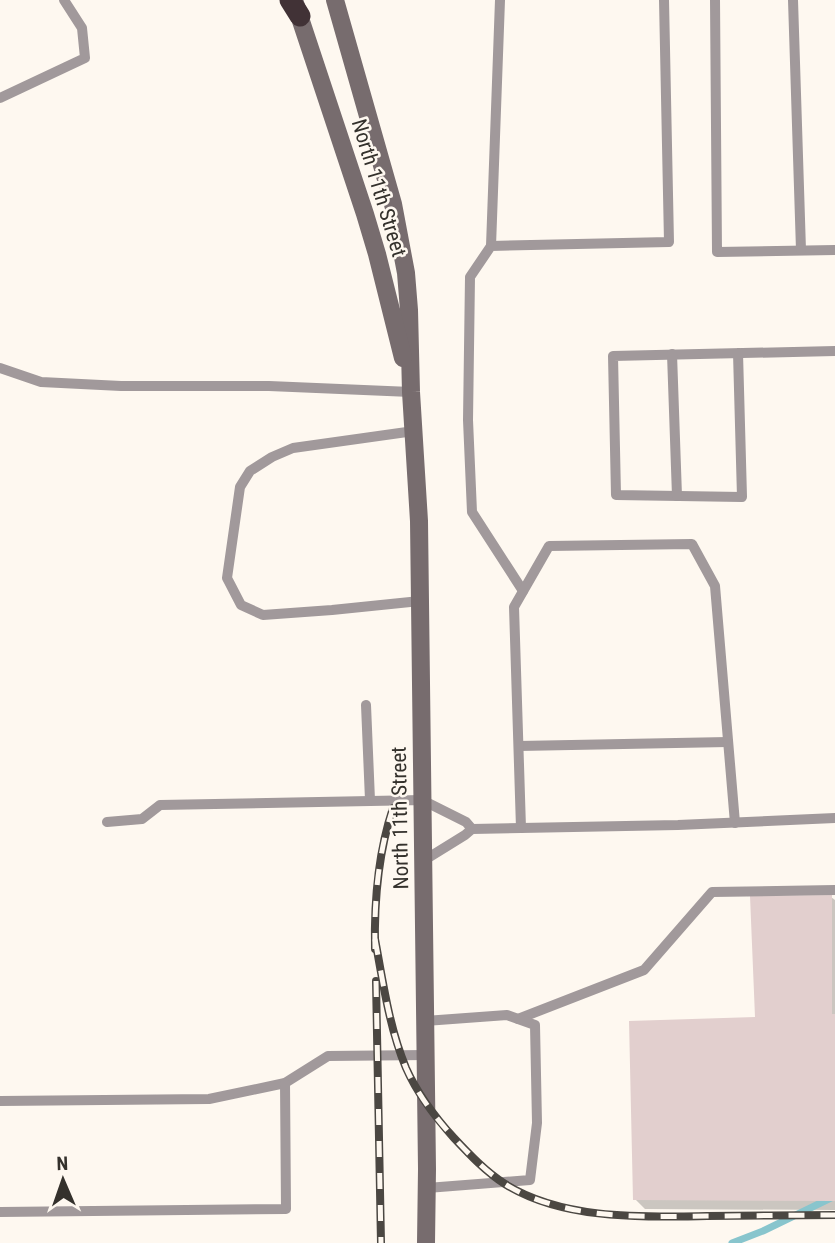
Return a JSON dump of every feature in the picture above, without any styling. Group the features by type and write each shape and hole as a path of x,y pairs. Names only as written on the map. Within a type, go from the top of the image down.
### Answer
{"main road":[{"name":"North 11th Street","path":"335,0 386,177 400,236 409,310 419,521 426,1243"},
{"name":"North 11th Street","path":"295,5 374,244 411,392"}],"lane":[{"path":"0,98 85,58 82,28 64,0"},
{"path":"500,0 491,246 470,276 468,420 472,512 523,591"},
{"path":"491,246 668,242 664,0"},
{"path":"715,0 717,252 835,250"},
{"path":"793,0 801,250"},
{"path":"738,353 742,497 616,495 613,356 672,354 835,351"},
{"path":"672,354 677,496"},
{"path":"0,368 41,382 121,386 269,386 411,392"},
{"path":"414,431 293,448 250,471 240,487 227,578 241,605 263,615 420,601"},
{"path":"522,828 514,607 548,546 692,544 715,586 735,823"},
{"path":"366,705 370,800"},
{"path":"519,746 728,742"},
{"path":"107,822 142,819 160,805 422,800 466,822 472,829"},
{"path":"423,861 472,829 678,825 835,818"},
{"path":"518,1019 644,970 712,892 835,890"},
{"path":"425,1021 507,1015 535,1025 537,1123 530,1180 427,1188"},
{"path":"0,1101 209,1099 285,1083 328,1056 426,1055"},
{"path":"0,1212 286,1209 285,1083"}],"building":[{"path":"832,895 835,1201 633,1200 629,1021 755,1017 750,896"}],"waterway":[{"path":"732,1243 835,1196"}],"railway":[{"path":"375,949 378,877 393,808"},
{"path":"375,939 391,1021 411,1078 427,1105 447,1130 478,1162 505,1184 552,1204 603,1214 835,1215"},
{"path":"376,981 381,1243"}]}
